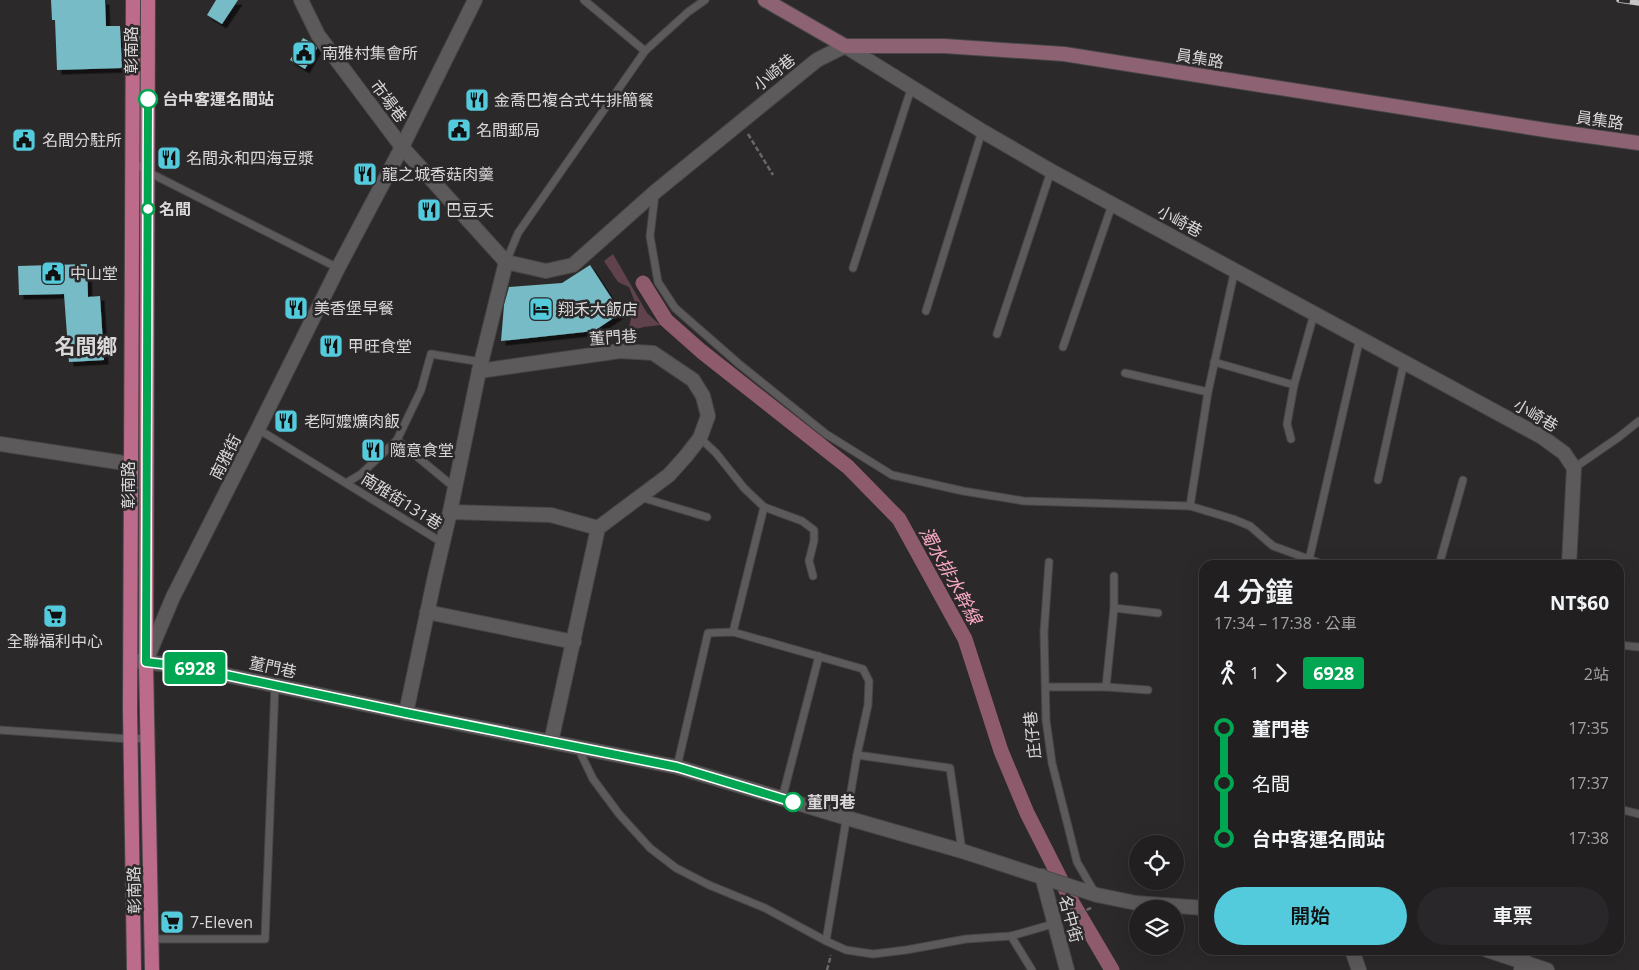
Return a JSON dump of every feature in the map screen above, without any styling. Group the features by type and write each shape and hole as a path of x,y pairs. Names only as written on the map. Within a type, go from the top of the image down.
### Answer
{"main road":[{"name":"彰南路","path":"133,0 130,739 134,970"},
{"name":"彰南路","path":"148,0 146,662 152,970"},
{"name":"員集路","path":"765,0 845,46 944,46 1064,54 1532,128 1639,143"}],"street":[{"name":"市場巷","path":"301,0 318,35 402,147 506,262"},
{"name":"南雅街","path":"146,662 173,598 475,0"},
{"name":"小崎巷","path":"655,192 817,60 845,46 982,131 1051,171 1542,437 1564,452 1574,468"},
{"path":"406,713 480,367 506,262 546,271 573,265 655,192"},
{"name":"董門巷","path":"480,367 620,351 653,353 693,380 702,396 708,416 700,438 669,475 598,528"},
{"name":"彰南路","path":"0,444 131,464"},
{"path":"1569,560 1574,468"},
{"path":"450,512 551,516 598,528 551,742"},
{"path":"427,612 574,642"},
{"name":"董門巷","path":"131,661 188,667 677,767 962,851 1093,894"},
{"name":"名中街","path":"1042,876 1067,970"},
{"path":"1093,894 1136,903 1199,908"},
{"path":"1354,955 1359,970"},
{"path":"1503,955 1547,970"}],"lane":[{"path":"584,0 645,51"},
{"path":"506,262 518,233 645,51 688,12 705,0"},
{"path":"853,268 912,86"},
{"path":"926,311 982,131"},
{"path":"132,162 148,172 338,268"},
{"path":"997,334 1051,171"},
{"path":"655,192 650,236 658,282 675,308 739,364 826,434 892,475 963,492 1024,501 1190,506 1250,526 1273,546 1309,560 1361,338"},
{"path":"1063,348 1112,205"},
{"path":"1190,506 1208,392 1235,269"},
{"path":"1291,439 1287,424 1294,385 1314,314"},
{"name":"南雅街131巷","path":"346,483 361,474 397,440 421,390 430,354 480,367"},
{"path":"1214,362 1294,385"},
{"path":"1378,480 1404,362"},
{"path":"1125,373 1208,392"},
{"path":"1574,468 1639,421"},
{"name":"南雅街131巷","path":"258,429 442,543"},
{"path":"700,438 716,453 744,488 764,507 794,518 814,530 814,541 809,561 813,576"},
{"path":"397,440 455,488"},
{"path":"1440,560 1463,480"},
{"path":"640,497 706,517"},
{"path":"733,632 764,507"},
{"name":"庄仔巷","path":"1048,562 1044,632 1046,720 1052,762 1077,862 1093,894"},
{"path":"1106,687 1114,608 1114,576"},
{"path":"1114,608 1158,613"},
{"path":"677,767 708,633 733,632 864,669 869,681 868,706 857,755 826,941"},
{"path":"1624,646 1639,647"},
{"path":"782,799 819,656"},
{"path":"152,939 265,939 275,685"},
{"path":"1046,687 1106,687 1148,690"},
{"path":"0,730 130,739 148,738"},
{"path":"577,747 593,779 620,814 650,848 676,868 709,885 765,908 846,950 873,954 906,950 966,939 1011,936 1054,924"},
{"path":"857,755 950,768 962,851"},
{"path":"1624,810 1639,814"},
{"path":"1011,936 1032,970"}],"path":[{"path":"741,122 773,175"},
{"path":"1054,924 1114,899"},
{"path":"827,970 834,945"}],"shaded area":[{"path":"613,254 647,313 660,325 628,331 635,302 629,287 618,282 604,261"}],"building":[{"path":"51,0 105,0 106,26 120,26 122,68 57,70 55,20 52,20"},
{"path":"216,0 238,0 222,24 207,15"},
{"name":"南雅村集會所","path":"303,38 314,44 317,48 305,69 290,60"},
{"path":"87,264 88,297 100,296 104,360 69,362 64,294 19,295 18,266"},
{"name":"翔禾大飯店","path":"590,265 621,313 594,331 501,341 504,305 509,287 562,283"}],"waterway":[{"name":"濁水排水幹線","path":"643,283 666,320 701,351 848,467 899,519 965,639 1001,751 1027,813 1072,902 1112,970"}],"railway":[{"path":"1619,0 1639,3"}],"bus line":[{"name":"6928","path":"148,99 146,662 188,667 677,767 793,802"}],"place":[{"name":"南雅村集會所","path":"304,53"},
{"name":"台中客運名間站","path":"148,99"},
{"name":"金喬巴複合式牛排簡餐","path":"477,100"},
{"name":"名間郵局","path":"459,130"},
{"name":"名間分駐所","path":"24,140"},
{"name":"名間永和四海豆漿","path":"169,158"},
{"name":"龍之城香菇肉羹","path":"365,174"},
{"name":"名間","path":"148,209"},
{"name":"巴豆夭","path":"429,210"},
{"name":"中山堂","path":"53,273"},
{"name":"美香堡早餐","path":"296,308"},
{"name":"翔禾大飯店","path":"541,309"},
{"name":"甲旺食堂","path":"331,346"},
{"name":"老阿嬤爌肉飯","path":"286,421"},
{"name":"隨意食堂","path":"373,450"},
{"name":"全聯福利中心","path":"55,616"},
{"name":"董門巷","path":"793,802"},
{"name":"7-Eleven","path":"172,922"}],"district":[{"name":"名間鄉","path":"86,346"}]}
